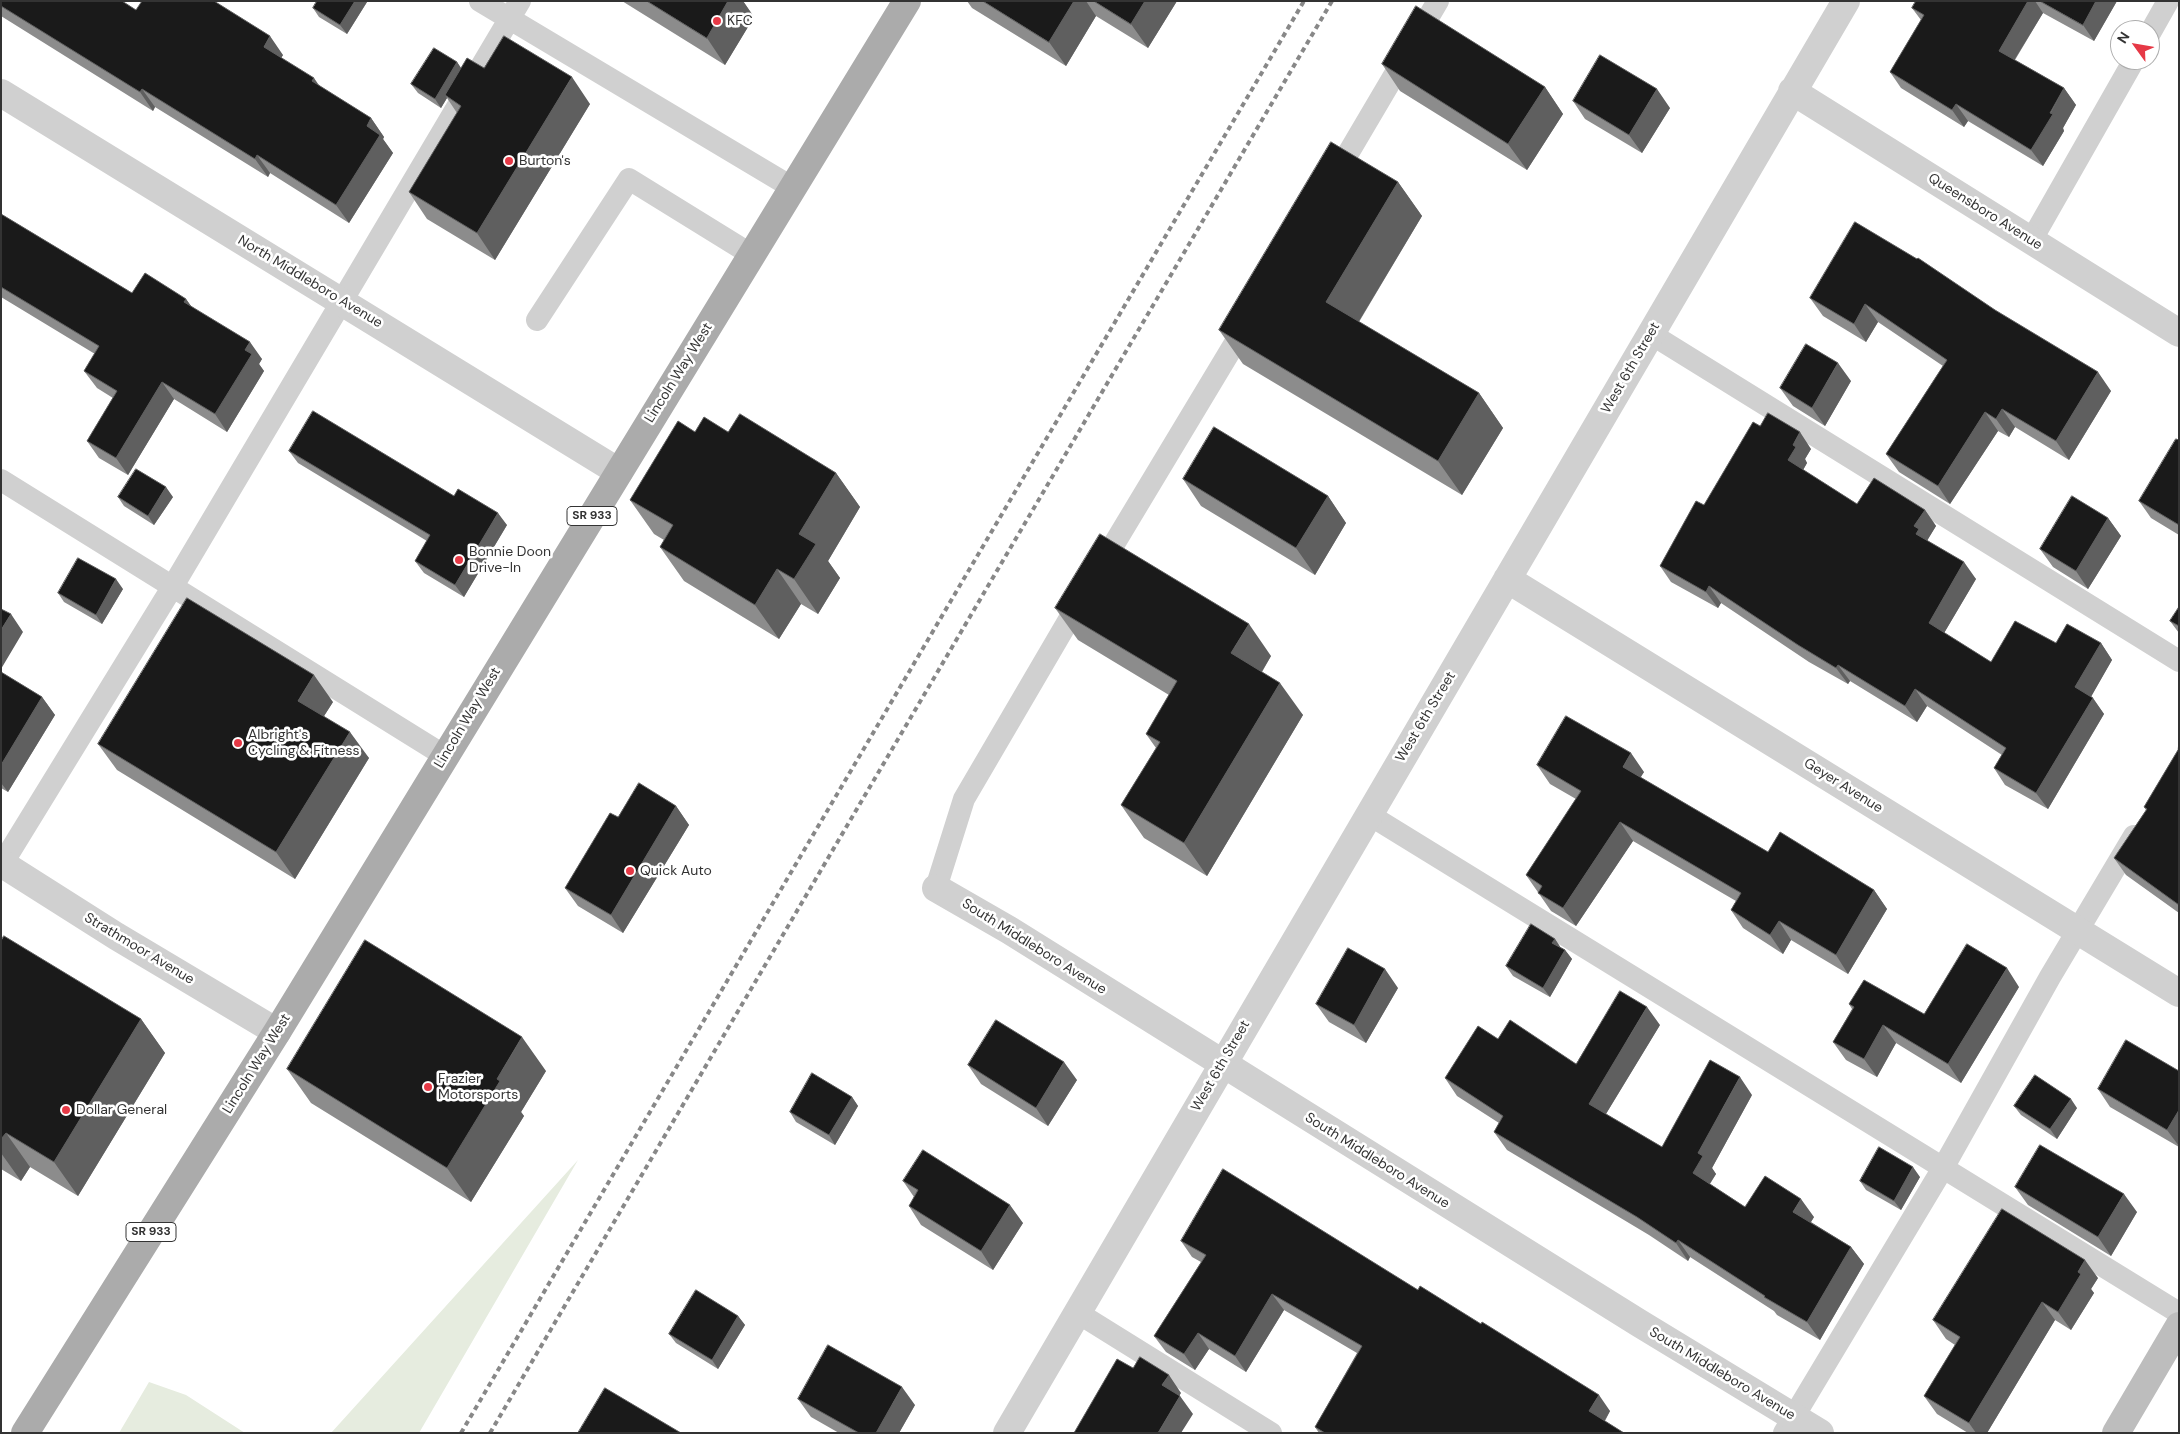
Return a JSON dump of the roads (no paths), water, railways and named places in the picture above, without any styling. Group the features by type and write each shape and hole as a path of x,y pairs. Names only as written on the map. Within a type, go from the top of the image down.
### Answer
{"main road":[{"name":"Lincoln Way West","path":"25,1433 277,1032 907,1"}],"street":[{"name":"West 6th Street","path":"1007,1433 1846,1"},
{"name":"Queensboro Avenue","path":"1792,91 2179,333"},
{"name":"North Middleboro Avenue","path":"1,93 619,472"},
{"name":"Geyer Avenue","path":"1508,579 2179,993"},
{"name":"Strathmoor Avenue","path":"2,864 116,936 277,1032"},
{"name":"South Middleboro Avenue","path":"936,888 1009,930 1222,1064 1789,1425 1820,1433"},
{"path":"2116,1433 2179,1326"}],"lane":[{"path":"480,1 515,10 793,188"},
{"path":"1324,194 1438,1"},
{"path":"2157,20 2168,1"},
{"path":"2,864 173,586 515,10"},
{"path":"2031,241 2128,70"},
{"path":"537,320 629,179 752,255"},
{"path":"936,888 964,800 1102,564 1259,303"},
{"path":"1651,334 2179,661"},
{"path":"1,480 445,756"},
{"path":"1368,814 2179,1313"},
{"path":"1789,1425 1943,1168 2078,929 2143,820"},
{"path":"1078,1313 1271,1433"}],"railway":[{"path":"461,1433 1304,1"},
{"path":"490,1433 1332,1"}],"place":[{"name":"KFC","path":"717,21"},
{"name":"Burton's","path":"509,161"},
{"name":"Bonnie Doon Drive-In","path":"459,560"},
{"name":"Albright's Cycling & Fitness","path":"238,743"},
{"name":"Quick Auto","path":"630,871"},
{"name":"Frazier Motorsports","path":"428,1087"},
{"name":"Dollar General","path":"66,1110"}]}
